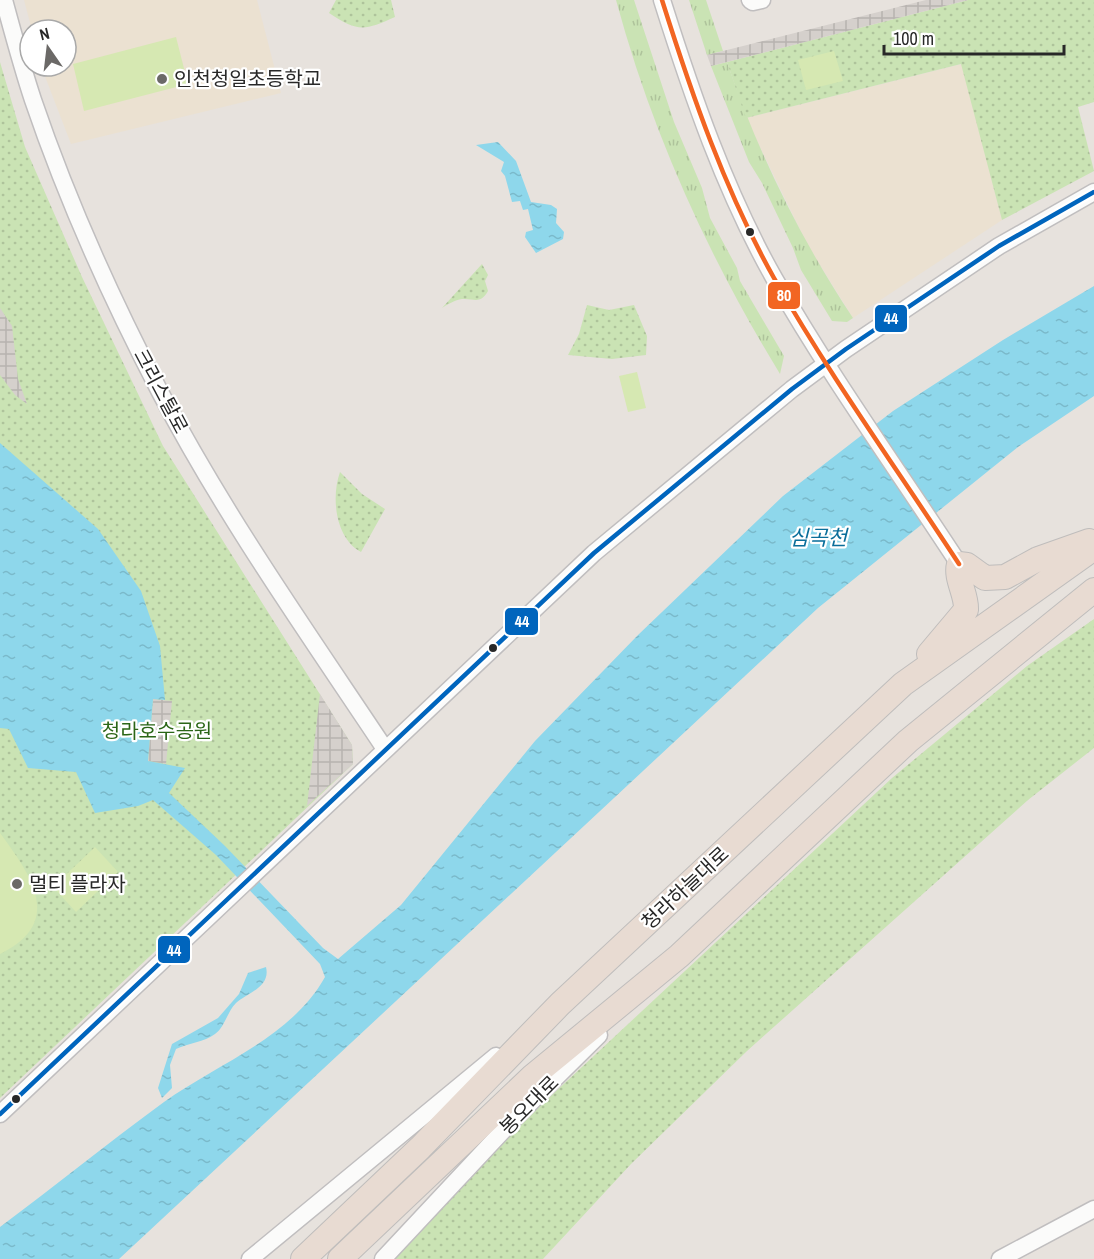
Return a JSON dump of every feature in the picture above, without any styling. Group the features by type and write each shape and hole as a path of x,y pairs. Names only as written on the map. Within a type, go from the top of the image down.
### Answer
{"highway":[{"path":"903,684 961,619 966,610 965,594 957,572 959,564 967,565 985,578 1005,577 1038,559 1092,542"},
{"name":"청라하늘대로","path":"303,1259 420,1148 560,1004 903,684 1025,597 1092,542"},
{"path":"340,1259 533,1076 679,956 908,741 1028,641 1094,590"}],"street":[{"name":"크리스탈로","path":"4,0 31,93 59,168 104,276 160,392 241,531 385,748"},
{"path":"662,0 684,69 727,180 773,276 826,363 959,564"},
{"path":"750,0 753,3 762,0"},
{"path":"0,1114 594,553 826,363 999,246 1094,192"},
{"name":"봉오대로","path":"383,1259 513,1120 679,956"},
{"path":"249,1259 560,1004"},
{"path":"1000,1259 1094,1209"}],"shaded area":[{"name":"인천청일초등학교","path":"24,0 257,0 281,93 71,144 46,78 78,78 78,18 29,18"},
{"path":"926,0 968,0 711,66 707,55"},
{"path":"962,64 1002,220 853,318 807,244 746,118"},
{"path":"0,308 12,326 18,379 27,404 15,395 0,375"},
{"path":"320,694 352,745 353,764 307,806"},
{"path":"153,699 172,701 166,764 148,761"}],"green space":[{"path":"336,0 391,0 395,17 368,27 347,24 329,13"},
{"path":"616,0 634,0 674,122 702,188 710,218 737,268 740,281 784,356 780,374 729,284 684,193 647,98"},
{"path":"689,0 706,0 723,51 707,55"},
{"path":"968,0 1094,0 1094,102 1078,107 1094,171 1002,220 961,64 746,118 727,62"},
{"path":"176,37 188,84 84,111 76,78 78,63"},
{"path":"834,51 843,81 806,90 798,60"},
{"name":"청라호수공원","path":"0,62 25,147 82,277 163,446 352,745 353,764 0,1098"},
{"path":"727,62 752,129 782,194 815,257 853,318 847,322 832,321 801,270 762,183 749,162 711,66"},
{"path":"482,264 488,275 485,281 488,291 485,295 476,300 457,300 442,308"},
{"path":"587,305 609,310 634,305 647,336 646,355 612,359 568,355 579,334"},
{"path":"637,372 646,408 628,412 619,376"},
{"path":"340,472 362,494 385,509 361,552 345,537 337,516 336,493"},
{"path":"1094,619 1094,748 1028,800 747,1051 631,1164 543,1259 394,1259 523,1122 892,778 1027,666"},
{"name":"멀티 플라자","path":"0,833 31,881 36,897 37,912 32,927 20,941 0,954"},
{"path":"95,847 118,872 76,912 53,887"}],"water":[{"path":"498,142 516,161 531,202 551,205 557,209 556,223 564,232 563,239 536,253 525,237 526,232 533,230 528,209 523,210 520,201 512,202 505,176 501,171 504,162 476,145"},
{"name":"심곡천","path":"1094,286 1094,396 1018,447 818,608 119,1259 0,1259 0,1227 164,1102 273,1033 311,998 325,977 320,964 216,855 153,800 138,806 95,813 76,772 28,768 9,729 0,728 0,443 98,529 141,591 160,646 165,700 153,699 148,761 185,768 169,793 225,846 323,948 338,959 401,905 535,741 638,635 783,496 893,411 1003,340"},
{"path":"266,967 267,974 262,985 236,1003 215,1034 176,1049 170,1065 172,1088 162,1098 158,1088 172,1044 218,1018 239,994 248,973"}],"transit line":[{"name":"80","path":"662,0 711,142 756,245 795,315 959,564"},
{"name":"44","path":"0,1114 594,553 792,389 846,349 999,246 1094,192"}],"place":[{"name":"인천청일초등학교","path":"162,79"},
{"name":"멀티 플라자","path":"17,884"}]}
